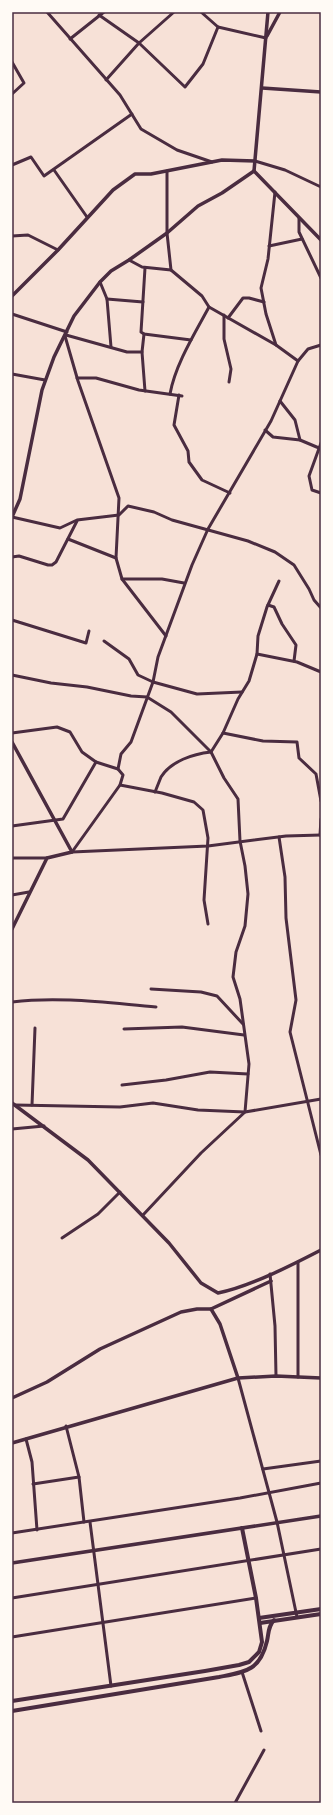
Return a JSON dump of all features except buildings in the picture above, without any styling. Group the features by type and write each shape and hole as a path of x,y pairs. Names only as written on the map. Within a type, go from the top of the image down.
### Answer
{"main road":[{"path":"12,1701 212,1670 249,1662 259,1652 262,1642 256,1598 242,1528"},
{"path":"260,1623 321,1609"},
{"path":"259,1618 321,1614"},
{"path":"12,1711 249,1670 259,1660 267,1640 268,1626 274,1620"}],"street":[{"path":"47,12 120,95 141,129 177,150 212,162"},
{"path":"70,39 104,12"},
{"path":"106,80 139,43 174,12"},
{"path":"201,12 218,27 266,38"},
{"path":"268,12 254,171 222,193 198,206 167,233 111,271 100,282 74,316 45,380 20,499 12,517 60,528 77,520 119,515 128,506 154,512 172,520 248,541 275,552 294,565 314,600 321,608"},
{"path":"266,38 280,12"},
{"path":"100,15 139,43 185,87 203,64 218,27"},
{"path":"12,62 24,83 12,94"},
{"path":"262,88 321,92"},
{"path":"12,165 30,157 44,176 132,114"},
{"path":"12,296 58,250 113,190 135,174 222,160 255,161 285,170 321,187"},
{"path":"54,170 87,218"},
{"path":"167,170 167,233 171,270"},
{"path":"254,171 321,240"},
{"path":"275,192 268,259 261,288 276,345"},
{"path":"299,218 299,232 321,278"},
{"path":"12,236 28,235 58,250"},
{"path":"269,246 302,239"},
{"path":"129,260 145,268 171,270 202,296 209,307 276,345 298,361"},
{"path":"145,268 141,327 144,334 142,352 145,391"},
{"path":"100,282 107,299 111,347"},
{"path":"228,318 243,298 264,302"},
{"path":"107,299 143,302"},
{"path":"170,394 174,378 191,340 209,307"},
{"path":"12,314 66,334 127,352 142,352"},
{"path":"224,315 224,339 231,369 229,382"},
{"path":"66,334 77,378 99,445 119,498 116,558 122,579 166,636"},
{"path":"144,334 191,340"},
{"path":"118,769 121,754 131,742 153,682 158,657 184,582 208,530 265,430 298,361 308,349 321,345"},
{"path":"12,374 45,380"},
{"path":"77,378 96,378 145,391 180,395 174,425 188,451 189,462 202,480 230,493"},
{"path":"280,400 295,420 300,440"},
{"path":"265,430 273,437 300,440 319,448"},
{"path":"321,444 309,476 312,490 321,493"},
{"path":"12,557 19,556 52,565 68,539 77,520"},
{"path":"68,539 116,558"},
{"path":"122,579 162,579 184,582"},
{"path":"211,752 223,733 242,692 249,681 257,654 258,636 268,605 279,581"},
{"path":"268,605 274,607 282,624 296,645 294,661"},
{"path":"12,620 86,643 90,631"},
{"path":"104,641 129,659 138,675 153,682 197,694 242,692"},
{"path":"257,654 294,661 321,672"},
{"path":"12,675 147,698 171,712 211,752 224,778 238,799 240,842 245,866 248,894 245,926 236,952 233,977 240,999 249,1064 245,1112 201,1153 143,1215"},
{"path":"12,733 57,727 70,732 82,752 96,762 118,769 123,775 120,784 72,852"},
{"path":"223,733 263,741 297,742 299,758 316,774 321,801"},
{"path":"12,742 72,852"},
{"path":"155,792 161,777 171,766 196,754 211,752"},
{"path":"12,826 63,819 96,762"},
{"path":"120,784 194,802 203,810 208,838 204,900 208,924"},
{"path":"12,858 47,858 72,852 125,851 208,846 321,835 321,819"},
{"path":"279,838 285,877 286,918 296,1000 290,1032 296,1060 309,1101 321,1155"},
{"path":"12,929 47,858"},
{"path":"12,895 29,892"},
{"path":"152,989 201,992 217,996 243,1024"},
{"path":"12,1002 32,999 82,1000 156,1007"},
{"path":"32,1105 35,1028"},
{"path":"124,1029 182,1028 244,1035"},
{"path":"122,1085 166,1080 210,1072 248,1074"},
{"path":"14,1104 120,1107 153,1103 198,1110 245,1112 321,1099"},
{"path":"14,1104 88,1160 169,1243 202,1283 218,1293 228,1291 270,1274 321,1250"},
{"path":"12,1129 44,1126"},
{"path":"62,1238 98,1214 120,1192"},
{"path":"298,1262 298,1377"},
{"path":"270,1274 275,1326 276,1376"},
{"path":"12,1398 47,1382 100,1349 181,1312 197,1309 211,1309 271,1281"},
{"path":"211,1309 220,1324 238,1378 277,1522 296,1615"},
{"path":"12,1443 66,1426 238,1378 276,1376 321,1378"},
{"path":"66,1426 79,1477 84,1522"},
{"path":"26,1439 32,1462 37,1530"},
{"path":"263,1469 321,1461"},
{"path":"33,1484 79,1477"},
{"path":"12,1533 240,1498 321,1483"},
{"path":"12,1564 321,1516"},
{"path":"90,1522 111,1686"},
{"path":"12,1598 321,1549"},
{"path":"12,1637 256,1598"},
{"path":"242,1672 261,1731"},
{"path":"235,1803 264,1750"}]}
